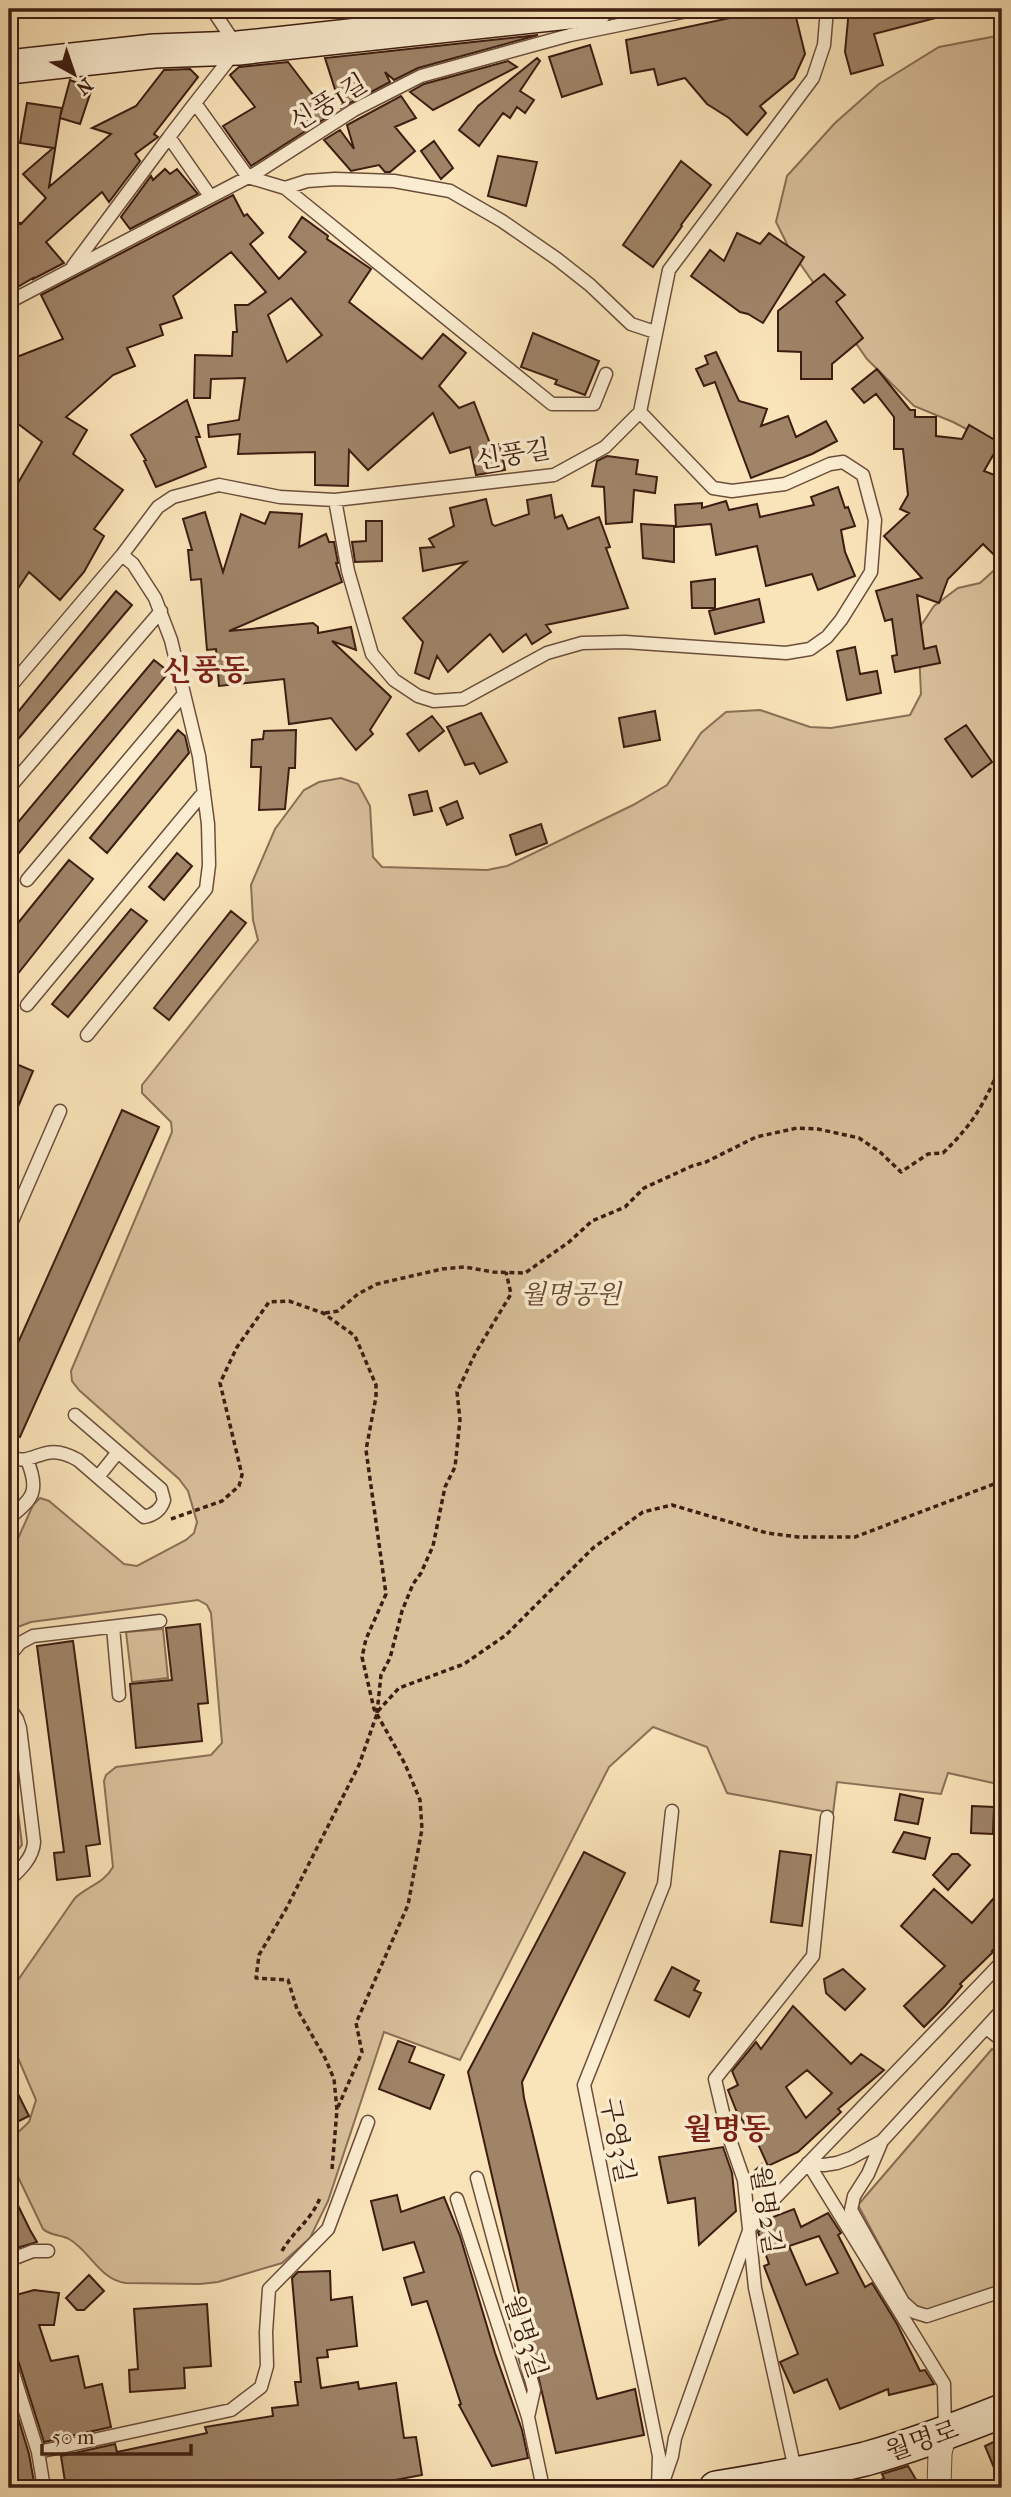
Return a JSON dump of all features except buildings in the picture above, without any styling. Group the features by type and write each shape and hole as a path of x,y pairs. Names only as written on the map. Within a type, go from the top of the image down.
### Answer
{"street":[{"path":"9,67 154,51 238,48 596,9"},
{"name":"월명로","path":"716,2488 866,2458 945,2433 1002,2411"},
{"path":"939,2488 940,2453 945,2433"}],"lane":[{"path":"70,270 238,48 212,9"},
{"name":"신풍1길","path":"9,302 248,177 354,110 421,76 570,35 697,9"},
{"path":"335,500 348,571 372,654 394,680 418,696 434,701 463,699 547,653 582,643 625,642 786,653 810,649 827,637 871,572 876,520 863,475 843,462 830,464 785,484 732,491 713,488 640,412 669,270 813,78 824,45 827,9"},
{"path":"195,103 248,177 285,188 552,404 594,404 606,374"},
{"path":"169,138 210,196"},
{"path":"285,188 307,181 335,179 394,181 450,191 502,220 557,259 590,285 631,324 655,332"},
{"name":"신풍길","path":"9,688 122,555 158,507 173,497 219,485 280,497 335,500 554,475 605,447 640,412"},
{"path":"87,1035 206,889 209,865 199,756 171,640 161,611 145,580 122,555"},
{"path":"9,788 161,611"},
{"path":"27,880 183,695"},
{"path":"27,1005 204,792"},
{"path":"9,1228 60,1111"},
{"path":"9,1457 27,1460 42,1453 59,1451 78,1460 144,1517 152,1516 164,1500 161,1489 75,1415"},
{"path":"98,1477 118,1452"},
{"path":"9,1518 26,1504 33,1492 33,1477 27,1460"},
{"path":"9,1656 20,1643 33,1636 160,1621"},
{"path":"113,1626 120,1695"},
{"path":"9,1707 20,1728 34,1843 29,1859 9,1880"},
{"name":"구영3길","path":"659,2488 659,2456 584,2085 664,1884 672,1811"},
{"name":"월명2길","path":"796,2474 755,2288 744,2180 715,2079 813,1956 827,1817"},
{"path":"659,2488 750,2228 808,2163 1002,1962"},
{"path":"808,2163 837,2163 882,2141 1002,2010"},
{"path":"986,2028 1002,2040"},
{"path":"37,2452 231,2410 261,2387 267,2366 269,2289 328,2230 368,2122"},
{"path":"882,2141 868,2174 854,2196 851,2210 903,2302 914,2312 927,2316 940,2314 1002,2291"},
{"path":"808,2163 944,2384 945,2433"},
{"path":"477,2178 534,2390 528,2417"},
{"name":"월명3길","path":"457,2199 528,2417 543,2488"},
{"path":"9,2252 15,2258 33,2251 48,2251"},
{"path":"9,2360 37,2452 44,2488"}],"path":[{"path":"323,1313 338,1311 358,1294 377,1284 442,1269 465,1267 524,1273 569,1242 592,1221 625,1207 644,1188 692,1166 706,1163 756,1137 797,1128 818,1129 859,1139 880,1152 901,1172 928,1154 943,1153 961,1136 982,1108 1002,1065"},
{"path":"332,2172 337,2110 334,2079 297,2009 288,1980 256,1978 259,1955 359,1765 377,1715 381,1675 390,1657 402,1611 433,1546 445,1487 455,1467 460,1420 457,1392 475,1352 511,1294 506,1272"},
{"path":"162,1521 222,1501 239,1486 242,1475 220,1383 237,1348 268,1301 289,1301 323,1313 355,1336 376,1385 366,1450 386,1594 366,1639 362,1657 377,1715 405,1764 420,1800 422,1829 408,1905 356,2024 362,2052 337,2110"},
{"path":"377,1715 399,1688 464,1664 506,1634 593,1549 643,1512 672,1506 767,1533 798,1537 855,1537 1002,1481"},
{"path":"269,2289 272,2270 288,2241 313,2214 323,2193"}],"green space":[{"path":"1002,35 1002,469 976,434 914,406 867,359 789,248 776,222 787,176 835,123 879,84 939,47"},
{"name":"월명공원","path":"1002,563 1002,1785 948,1773 941,1794 837,1782 833,1813 727,1793 707,1747 653,1727 609,1767 460,2060 384,2032 328,2201 310,2238 282,2263 218,2282 126,2283 109,2277 76,2244 43,2229 9,2158 9,2141 29,2122 36,2100 9,2037 9,1993 75,1898 105,1877 113,1867 104,1781 106,1775 116,1767 211,1755 222,1743 211,1613 207,1605 198,1600 31,1622 9,1633 9,1554 33,1505 40,1498 49,1501 124,1564 137,1566 194,1533 197,1522 188,1491 179,1479 79,1390 72,1381 71,1371 172,1132 171,1122 142,1093 142,1085 258,940 253,920 251,885 275,829 304,790 319,782 341,778 358,784 370,806 373,857 382,867 487,870 507,866 633,805 667,785 701,733 726,712 760,710 810,727 831,728 910,715 921,694 918,630 934,606 958,588 980,583"},
{"path":"163,1629 168,1678 132,1682 126,1632"},
{"path":"9,1753 22,1845 9,1861"},
{"path":"992,2049 1002,2057 1002,2287 927,2310 916,2306 908,2298 858,2205"}],"district":[{"name":"신풍동","path":"206,670"},
{"name":"월명동","path":"727,2129"}]}
